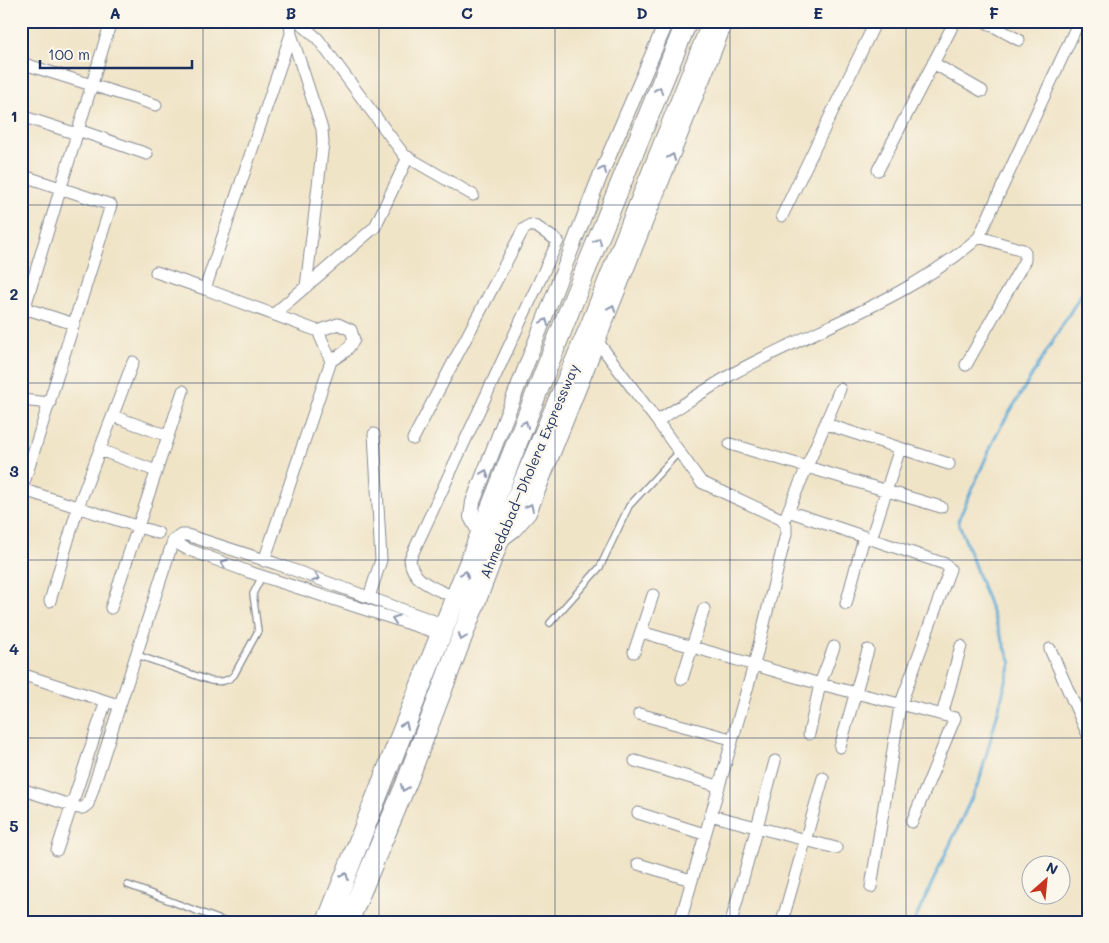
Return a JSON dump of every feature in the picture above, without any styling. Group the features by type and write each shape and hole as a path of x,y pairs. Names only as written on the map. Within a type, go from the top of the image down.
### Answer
{"highway":[{"name":"Ahmedabad–Dholera Expressway","path":"348,922 406,784 489,538 687,21"},
{"name":"Ahmedabad–Dholera Expressway","path":"327,922 456,598 489,538 590,327 713,21"}],"street":[{"path":"21,320 23,308 62,188 111,21"},
{"path":"290,21 291,34 322,129 323,143 306,287"},
{"path":"298,21 318,38 400,151 408,158 473,195"},
{"path":"667,21 600,176 474,502 471,517 489,538 514,530 529,513 726,21"},
{"path":"782,216 876,21"},
{"path":"878,170 955,21"},
{"path":"984,21 1019,40"},
{"path":"657,421 735,373 856,316 904,289 956,257 979,237 1079,21"},
{"path":"205,289 291,34"},
{"path":"21,63 156,105"},
{"path":"933,63 982,91"},
{"path":"21,116 147,154"},
{"path":"274,314 375,226 408,158"},
{"path":"21,175 111,205 22,490 158,533"},
{"path":"413,439 523,230 530,225 537,226 558,242 573,249"},
{"path":"966,365 1026,256 1023,250 979,237"},
{"path":"456,598 416,577 410,568 410,559 558,242"},
{"path":"156,272 318,331 338,324 352,330 354,340 346,350 331,361 258,559 249,572"},
{"path":"23,308 74,324"},
{"path":"318,331 331,361"},
{"path":"598,342 701,482 784,522"},
{"path":"50,601 78,507 132,362"},
{"path":"680,922 731,739 754,665 786,534 784,522 840,389"},
{"path":"111,608 183,391"},
{"path":"21,400 50,403"},
{"path":"113,416 168,436"},
{"path":"826,424 949,464"},
{"path":"368,597 381,560 374,434"},
{"path":"730,444 940,507"},
{"path":"846,604 900,448"},
{"path":"100,450 156,471"},
{"path":"788,511 945,564 950,569 900,706 871,886"},
{"path":"21,789 83,808 88,804 173,541 181,535 187,535 277,564 368,597 443,630"},
{"path":"173,541 183,548 267,578 443,630"},
{"path":"267,578 277,564"},
{"path":"634,652 653,595"},
{"path":"682,679 704,609"},
{"path":"641,632 900,706 955,718 912,822"},
{"path":"942,715 961,646"},
{"path":"809,734 820,684 834,647"},
{"path":"1050,649 1088,735"},
{"path":"840,747 868,650"},
{"path":"21,674 120,706"},
{"path":"57,850 106,701"},
{"path":"639,714 731,739"},
{"path":"635,761 718,786"},
{"path":"731,922 775,761"},
{"path":"782,922 823,778"},
{"path":"638,813 704,834"},
{"path":"710,814 836,848"},
{"path":"638,864 691,880"}],"lane":[{"path":"550,623 600,567 629,506 679,452"},
{"path":"137,655 211,681 220,682 228,680 234,675 258,631 253,594 267,578"},
{"path":"128,885 226,922"}],"waterway":[{"path":"914,922 979,782 1011,663 958,521 997,433 1088,283"}]}
